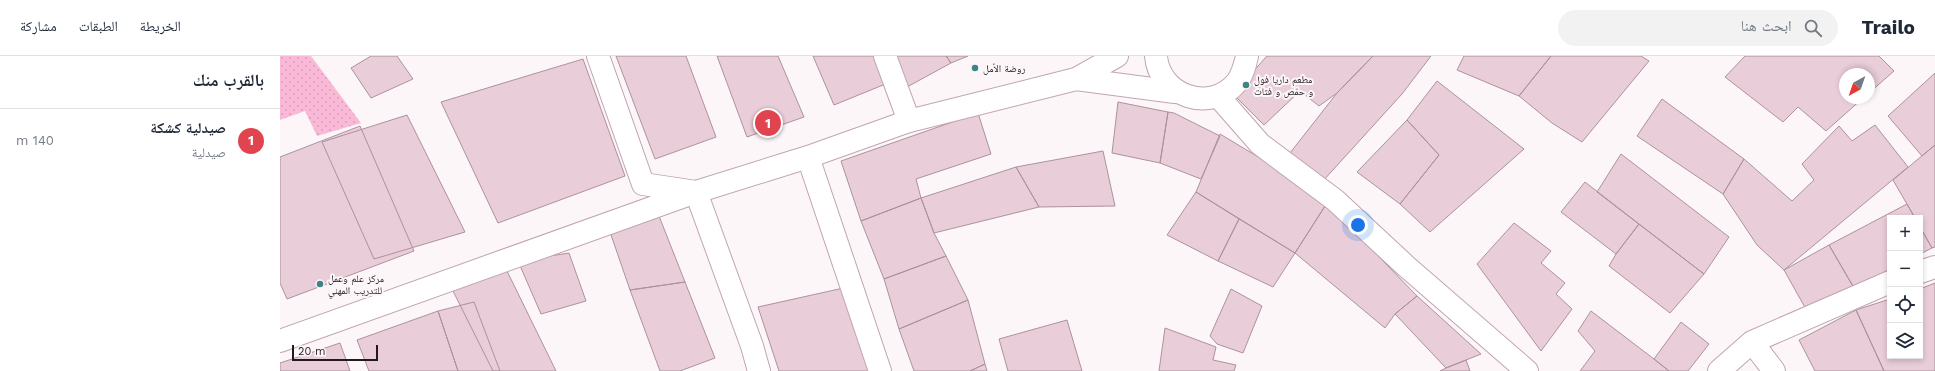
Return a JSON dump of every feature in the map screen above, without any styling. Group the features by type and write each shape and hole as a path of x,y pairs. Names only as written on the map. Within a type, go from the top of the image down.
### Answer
{"street":[{"path":"598,56 643,184 696,192"},
{"path":"886,56 909,121"},
{"path":"280,341 696,192 808,157 909,121 1076,79 1117,56"},
{"path":"1156,56 1156,65 1164,80 1176,92"},
{"path":"1076,79 1176,92 1189,98 1204,99 1218,96 1229,90 1237,81 1249,61"},
{"path":"1218,96 1260,144 1335,200 1407,267 1527,371"},
{"path":"808,157 880,371"},
{"path":"696,192 752,346 759,371"},
{"path":"1923,271 1935,267"},
{"path":"1719,371 1752,342 1887,283"},
{"path":"1752,342 1774,371"}],"shaded area":[{"path":"280,56 311,56 361,123 317,136 305,111 280,120"}],"building":[{"path":"371,56 397,56 413,79 371,98 351,68"},
{"path":"616,56 686,56 716,137 655,159"},
{"path":"717,56 778,56 804,117 747,137"},
{"path":"813,56 878,56 888,83 834,105"},
{"path":"896,56 946,56 951,63 907,87"},
{"path":"946,56 968,56 951,63"},
{"path":"1267,56 1373,56 1337,93 1319,106 1300,91 1264,125 1233,94"},
{"path":"1373,56 1431,56 1402,94 1322,182 1290,153 1337,93"},
{"path":"1464,56 1551,56 1519,96 1457,70"},
{"path":"1551,56 1641,56 1649,61 1582,142 1552,123 1519,96"},
{"path":"1745,56 1879,56 1894,71 1875,88 1875,68 1839,68 1839,104 1856,104 1826,131 1798,107 1783,122 1725,77"},
{"path":"583,59 625,176 498,223 441,102"},
{"path":"1935,73 1935,145 1922,156 1888,116"},
{"path":"1437,81 1524,149 1430,232 1400,204 1439,155 1407,120"},
{"path":"1662,99 1744,159 1723,194 1637,136"},
{"path":"1118,102 1168,112 1160,163 1112,153"},
{"path":"1168,112 1174,113 1220,136 1201,179 1160,163"},
{"path":"978,113 991,154 916,179 921,198 861,221 841,161"},
{"path":"407,115 465,232 374,259 322,142"},
{"path":"1407,120 1439,155 1400,204 1357,172"},
{"path":"1875,125 1908,167 1784,270 1757,245 1723,194 1744,159 1792,201 1814,180 1802,164 1839,126 1852,141"},
{"path":"360,126 414,251 287,299 280,283 280,157"},
{"path":"1220,134 1270,164 1327,203 1295,253 1196,192"},
{"path":"1935,145 1935,247 1932,248 1923,232 1923,215 1913,215 1893,180"},
{"path":"1103,151 1115,206 1039,207 1016,167"},
{"path":"1621,154 1729,237 1704,274 1597,192"},
{"path":"1016,167 1039,207 934,233 921,198"},
{"path":"1585,182 1639,224 1616,254 1561,212"},
{"path":"1196,192 1239,219 1218,261 1167,235"},
{"path":"921,198 934,233 946,256 884,279 861,221"},
{"path":"1327,203 1417,296 1395,314 1385,328 1295,253"},
{"path":"1907,204 1913,215 1887,215 1887,271 1854,288 1829,245"},
{"path":"659,216 685,282 630,290 609,229"},
{"path":"1239,219 1295,253 1273,287 1218,261"},
{"path":"1514,223 1551,251 1541,263 1565,283 1556,294 1572,309 1541,351 1477,264"},
{"path":"1639,224 1704,274 1670,313 1609,266 1616,254"},
{"path":"1923,232 1932,248 1923,252"},
{"path":"1829,245 1854,288 1807,311 1784,270"},
{"path":"569,253 586,301 541,314 518,261"},
{"path":"946,256 968,300 899,329 884,279"},
{"path":"506,269 556,371 493,371 449,283"},
{"path":"685,282 715,358 680,371 660,371 630,290"},
{"path":"1935,283 1935,371 1884,371 1856,310 1887,300 1887,359 1923,359 1923,288"},
{"path":"848,287 875,371 779,371 758,307"},
{"path":"1231,289 1262,306 1243,353 1217,344 1210,336"},
{"path":"1417,296 1481,354 1446,368 1395,314"},
{"path":"968,300 985,364 970,371 914,371 899,329"},
{"path":"474,302 500,371 458,371 438,311"},
{"path":"1856,310 1884,371 1815,371 1799,340"},
{"path":"438,311 458,371 369,371 357,340"},
{"path":"1591,311 1669,371 1580,371 1595,351 1578,331"},
{"path":"1067,320 1082,371 1008,371 999,339"},
{"path":"1681,322 1709,344 1688,371 1669,371 1654,359"},
{"path":"1165,328 1216,347 1213,360 1236,365 1234,371 1159,371"},
{"path":"340,343 350,371 280,371 280,363"},
{"path":"1466,360 1470,371 1440,371 1446,368"},
{"path":"985,364 987,371 970,371"}],"place":[{"name":"روضة الأمل","path":"975,68"},
{"name":"مطعم داريا فول و حمّص و فتات","path":"1246,85"},
{"name":"صيدلية كشكة","path":"768,123"},
{"name":"مركز علم وعمل للتدريب المهني","path":"320,284"}]}
